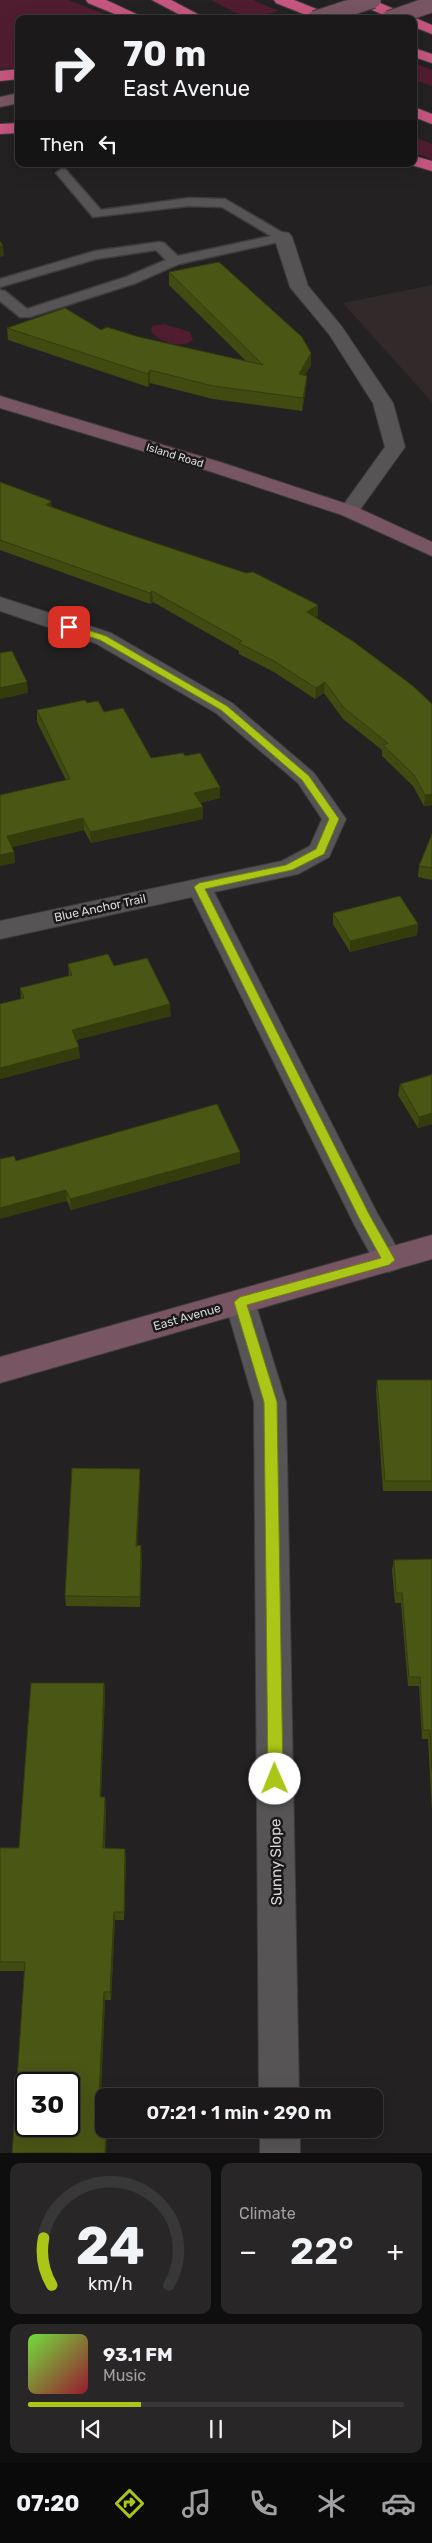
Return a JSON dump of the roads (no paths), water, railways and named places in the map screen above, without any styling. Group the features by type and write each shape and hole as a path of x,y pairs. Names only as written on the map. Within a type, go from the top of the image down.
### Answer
{"highway":[{"path":"93,0 130,15"},
{"path":"159,0 191,15"},
{"path":"281,0 319,15"},
{"path":"361,0 397,15"},
{"path":"417,23 432,30"},
{"path":"417,53 432,59"},
{"path":"0,76 15,74"},
{"path":"417,113 432,119"},
{"path":"0,129 15,128"},
{"path":"417,162 432,166"}],"street":[{"path":"327,15 373,0"},
{"path":"400,15 432,4"},
{"path":"0,102 15,99"},
{"path":"0,121 15,118"},
{"path":"283,237 299,287 336,332 383,403 394,447 349,511"},
{"name":"Island Road","path":"0,402 209,465 349,511 432,550"},
{"name":"Blue Anchor Trail","path":"0,604 103,638 224,708 306,778 334,819 320,851 288,868 0,930"},
{"path":"199,887 365,1218 389,1260"},
{"name":"East Avenue","path":"0,1370 432,1247"},
{"name":"Sunny Slope","path":"240,1302 270,1402 279,2088"},
{"path":"280,2138 280,2153"}],"lane":[{"path":"62,173 98,214 189,202 225,204 283,237"},
{"path":"0,294 24,314 131,280 175,261 283,237"},
{"path":"0,282 95,255 159,246 175,261"}]}
